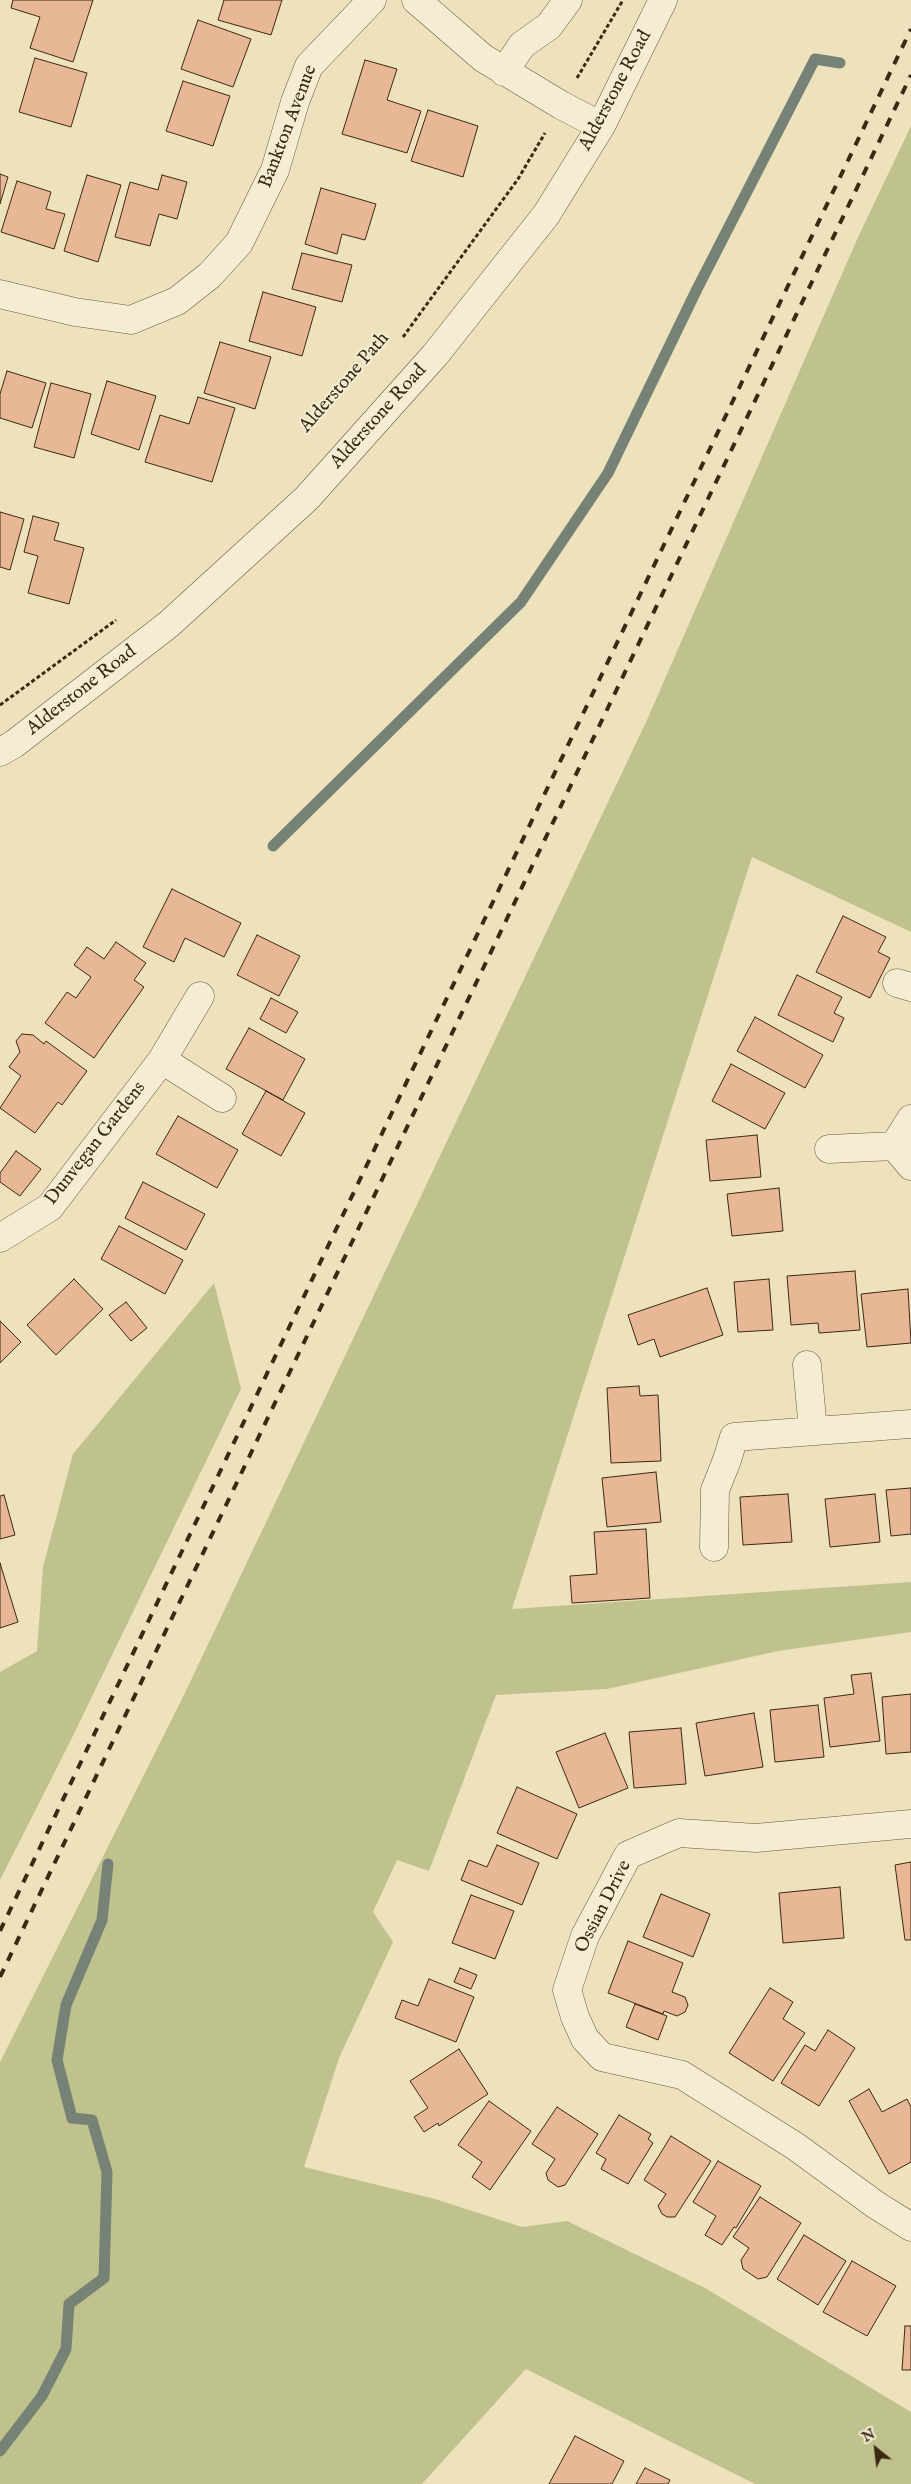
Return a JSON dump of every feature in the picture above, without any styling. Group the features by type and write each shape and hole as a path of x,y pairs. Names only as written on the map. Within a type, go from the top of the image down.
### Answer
{"street":[{"name":"Bankton Avenue","path":"0,294 75,312 131,320 177,301 204,280 239,243 271,178 308,66 372,0"},
{"path":"416,0 483,58 561,105 602,126"},
{"path":"504,72 522,45 549,26 568,0"},
{"name":"Alderstone Road","path":"0,752 14,744 169,624 307,498 435,356 546,214 602,126 663,0"},
{"name":"Dunvegan Gardens","path":"0,1238 50,1207 162,1060 200,996"},
{"path":"162,1060 222,1098"},
{"path":"829,1148 903,1156 911,1119"},
{"path":"807,1365 813,1430"},
{"path":"714,1547 714,1490 734,1437 911,1424"},
{"name":"Ossian Drive","path":"911,1824 756,1838 679,1832 628,1855 585,1936 567,1990 575,2016 585,2038 602,2057 682,2075 795,2146 876,2205 911,2227"}],"path":[{"name":"Alderstone Path","path":"398,345 518,179 622,0"},
{"path":"0,705 122,615"}],"green space":[{"path":"911,126 911,932 752,857 512,1609 911,1582 911,1632 778,1651 607,1689 496,1695 429,1871 397,1860 373,1912 393,1942 339,2058 304,2167 435,2199 522,2227 567,2221 705,2288 911,2412 911,2484 755,2484 526,2369 422,2484 0,2484 0,2062 183,1697 647,720 859,235"},
{"path":"214,1283 241,1389 69,1744 0,1880 0,1672 37,1651 43,1567 73,1454"}],"building":[{"path":"13,0 93,0 73,62 30,48 40,17 11,8"},
{"path":"224,0 282,0 271,35 218,20"},
{"path":"198,20 251,39 233,87 181,69"},
{"path":"35,58 87,73 71,127 19,112"},
{"path":"365,60 397,69 387,100 421,111 407,153 342,134"},
{"path":"183,81 230,96 213,146 166,131"},
{"path":"428,110 478,126 463,177 411,161"},
{"path":"0,174 8,177 0,204"},
{"path":"87,175 121,185 98,262 64,251"},
{"path":"162,175 187,182 177,219 159,214 150,246 115,237 130,182 158,190"},
{"path":"17,181 51,192 46,209 65,214 54,249 1,232"},
{"path":"321,188 376,204 365,240 342,234 337,254 305,244"},
{"path":"302,253 352,265 342,302 292,289"},
{"path":"263,292 316,307 302,356 249,341"},
{"path":"220,342 271,357 255,409 204,393"},
{"path":"7,371 46,383 32,428 0,418 0,394"},
{"path":"107,381 156,396 139,450 91,434"},
{"path":"51,383 91,394 74,458 34,447"},
{"path":"198,397 235,408 212,482 145,462 160,415 189,424"},
{"path":"0,512 24,519 10,570 0,567"},
{"path":"33,516 59,523 54,540 84,548 69,604 28,593 38,556 24,552"},
{"path":"172,889 241,923 224,957 185,938 174,962 143,947"},
{"path":"843,916 886,937 878,952 890,958 870,998 816,972"},
{"path":"257,935 300,956 279,996 237,975"},
{"path":"116,942 146,963 134,980 144,987 94,1058 45,1023 67,992 76,998 91,977 74,965 87,947 104,959"},
{"path":"797,975 842,997 834,1013 844,1018 833,1042 778,1015"},
{"path":"271,998 298,1012 286,1033 260,1019"},
{"path":"755,1017 823,1055 805,1088 737,1051"},
{"path":"249,1028 305,1059 283,1100 226,1069"},
{"path":"22,1034 33,1035 44,1044 46,1041 87,1071 62,1105 58,1102 35,1133 0,1108 21,1076 9,1067 20,1052 16,1041"},
{"path":"731,1064 785,1093 765,1129 712,1101"},
{"path":"266,1091 305,1113 281,1156 242,1134"},
{"path":"178,1116 238,1150 217,1188 156,1154"},
{"path":"757,1135 761,1177 710,1181 706,1140"},
{"path":"16,1151 41,1169 20,1196 0,1182 0,1173"},
{"path":"143,1182 205,1214 186,1250 125,1218"},
{"path":"779,1188 783,1231 732,1236 727,1194"},
{"path":"119,1226 183,1260 165,1294 101,1259"},
{"path":"855,1271 860,1330 819,1333 818,1323 791,1325 787,1276"},
{"path":"74,1279 103,1309 56,1355 27,1325"},
{"path":"769,1279 773,1330 738,1332 734,1282"},
{"path":"707,1288 723,1335 660,1357 654,1339 638,1345 628,1315"},
{"path":"908,1289 911,1343 867,1347 861,1294"},
{"path":"126,1302 147,1328 131,1341 109,1315"},
{"path":"0,1321 21,1342 0,1363"},
{"path":"639,1386 640,1396 658,1395 661,1461 611,1463 607,1388"},
{"path":"656,1472 661,1522 607,1527 602,1478"},
{"path":"911,1488 911,1534 891,1536 886,1490"},
{"path":"788,1494 792,1542 743,1545 740,1497"},
{"path":"875,1494 880,1542 830,1547 825,1499"},
{"path":"4,1495 15,1535 0,1539 0,1496"},
{"path":"646,1529 650,1598 572,1603 570,1576 597,1574 594,1532"},
{"path":"0,1563 18,1622 0,1628"},
{"path":"871,1673 880,1741 830,1747 824,1698 854,1694 851,1675"},
{"path":"911,1694 911,1752 886,1754 882,1697"},
{"path":"818,1705 824,1757 775,1762 770,1710"},
{"path":"754,1713 763,1767 705,1776 696,1723"},
{"path":"681,1728 686,1784 634,1788 629,1732"},
{"path":"605,1733 628,1788 579,1808 556,1752"},
{"path":"517,1787 577,1814 557,1859 497,1833"},
{"path":"497,1845 539,1863 522,1905 461,1880 469,1860 487,1867"},
{"path":"911,1862 911,1940 905,1940 895,1865"},
{"path":"840,1887 844,1938 783,1943 779,1893"},
{"path":"661,1894 710,1914 693,1957 643,1937"},
{"path":"471,1895 514,1911 495,1959 452,1943"},
{"path":"628,1941 683,1963 672,1992 685,1997 688,2005 685,2012 677,2016 664,2011 663,2014 608,1993"},
{"path":"460,1968 477,1975 471,1989 454,1982"},
{"path":"429,1979 474,1997 456,2042 395,2018 402,2000 418,2006"},
{"path":"770,1988 793,2002 783,2019 805,2033 773,2081 729,2053"},
{"path":"635,2004 667,2016 658,2040 626,2027"},
{"path":"828,2030 855,2048 819,2106 781,2083 805,2045 815,2051"},
{"path":"459,2049 488,2094 439,2126 438,2123 424,2132 414,2117 428,2108 410,2081"},
{"path":"869,2089 882,2112 907,2099 911,2107 911,2162 889,2174 849,2101"},
{"path":"489,2101 531,2131 490,2190 472,2177 482,2162 458,2145"},
{"path":"557,2107 598,2134 565,2185 558,2187 548,2180 546,2173 555,2159 532,2144"},
{"path":"619,2115 651,2134 648,2139 653,2143 628,2184 601,2169 606,2159 596,2153"},
{"path":"671,2136 711,2161 675,2217 667,2217 662,2214 658,2206 666,2194 644,2180"},
{"path":"718,2161 761,2186 736,2228 734,2227 722,2245 705,2235 716,2216 693,2202"},
{"path":"760,2197 801,2223 767,2277 758,2279 743,2269 741,2260 749,2248 733,2237"},
{"path":"804,2235 846,2261 818,2305 777,2279"},
{"path":"852,2261 896,2286 867,2336 823,2312"},
{"path":"905,2326 911,2326 911,2370 902,2370"},
{"path":"575,2436 624,2461 612,2484 549,2484"},
{"path":"645,2468 670,2480 668,2484 636,2484"}],"waterway":[{"path":"273,846 521,602 608,473 697,289 815,59 840,63"},
{"path":"0,2451 42,2396 66,2349 69,2304 104,2278 107,2172 92,2120 72,2118 57,2060 66,2005 102,1920 108,1864"}],"railway":[{"path":"0,1931 911,29"},
{"path":"0,1977 911,75"}]}
